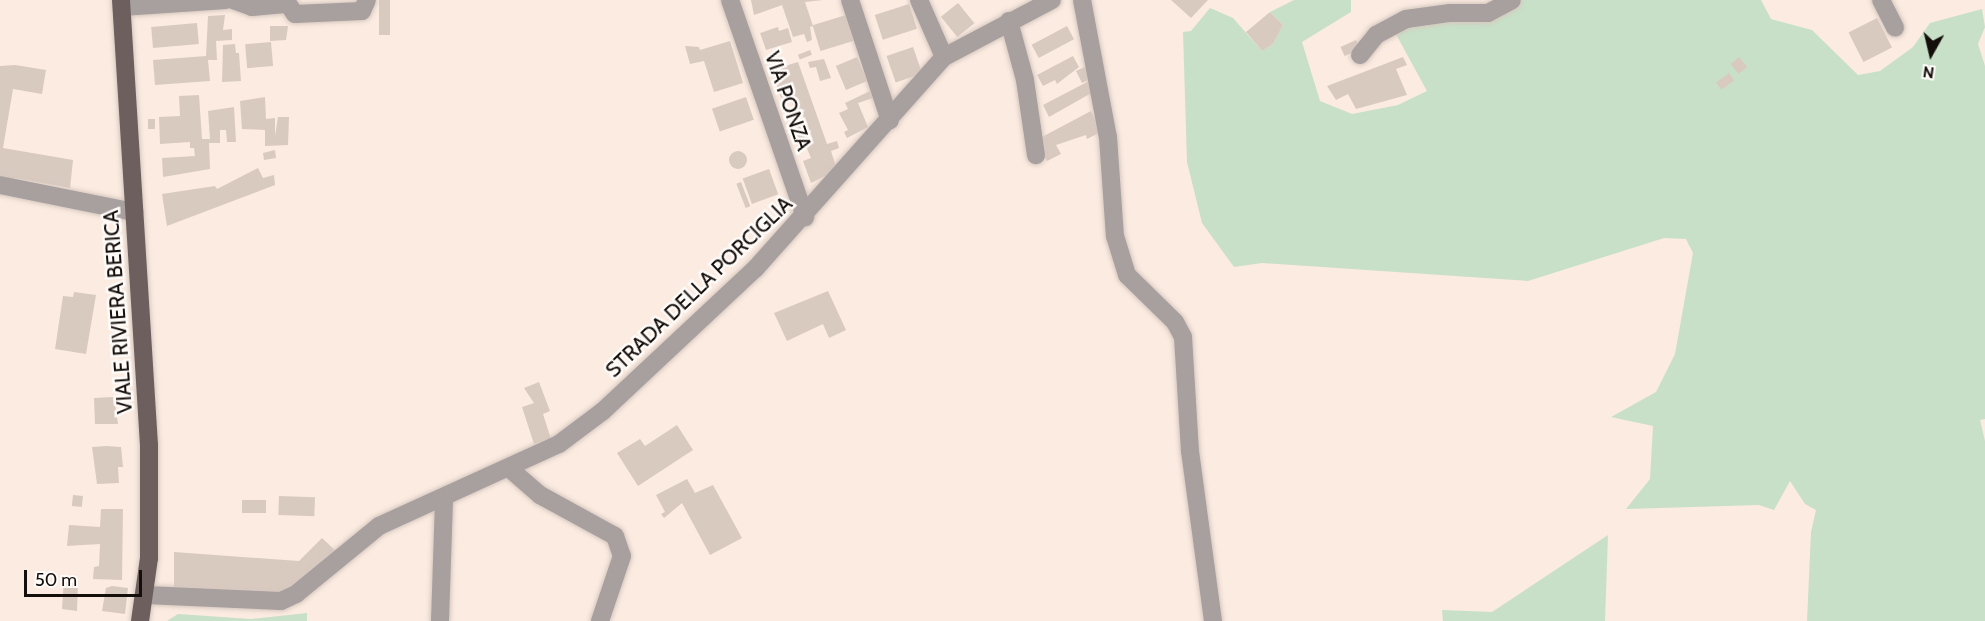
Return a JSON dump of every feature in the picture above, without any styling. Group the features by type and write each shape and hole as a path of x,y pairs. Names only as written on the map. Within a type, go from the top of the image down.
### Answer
{"main road":[{"name":"VIALE RIVIERA BERICA","path":"122,3 149,446 146,596 140,621"}],"street":[{"path":"122,3 226,0"},
{"path":"233,0 252,7 288,4 295,14 362,11 367,0"},
{"name":"VIA PONZA","path":"730,0 805,217"},
{"path":"850,0 890,121"},
{"path":"919,0 944,57"},
{"name":"STRADA DELLA PORCIGLIA","path":"146,596 280,601 296,594 379,526 510,469 559,444 603,411 805,217 944,57 1052,0"},
{"path":"1082,0 1108,137 1115,236 1127,275 1175,322 1183,337 1190,451 1213,621"},
{"path":"1360,54 1376,35 1406,19 1449,13 1488,13 1512,0"},
{"path":"1881,0 1895,28"},
{"path":"1009,21 1025,80 1036,155"},
{"path":"0,185 134,212"},
{"path":"510,469 540,495 615,536 622,556 600,621"},
{"path":"440,621 444,498"}],"green space":[{"path":"1294,0 1351,0 1351,12 1302,42 1320,101 1352,114 1398,105 1427,91 1392,27 1512,0 1761,0 1771,19 1812,30 1858,75 1880,71 1913,47 1930,23 1982,9 1985,27 1978,44 1985,66 1985,419 1980,420 1985,441 1985,621 1807,621 1811,532 1816,510 1805,504 1790,481 1774,510 1759,505 1626,509 1650,479 1653,426 1611,417 1656,392 1675,354 1693,253 1686,239 1664,238 1528,281 1262,263 1234,267 1202,223 1187,162 1183,32 1191,31 1210,8 1233,18 1262,51 1273,44 1283,25 1270,12"},
{"path":"1608,535 1605,621 1443,621 1442,610 1492,612"},
{"path":"307,613 307,621 167,621 178,614 251,619"}],"building":[{"path":"379,0 390,0 390,35 379,35"},
{"path":"751,0 823,0 805,2 813,26 810,27 812,40 807,42 804,34 793,37 782,5 754,15"},
{"path":"1171,0 1208,0 1191,18"},
{"path":"958,3 974,23 957,37 941,17"},
{"path":"909,4 917,29 883,40 875,15"},
{"path":"1270,12 1283,25 1273,44 1262,51 1246,32"},
{"path":"225,15 223,30 232,29 232,40 216,41 217,60 208,60 210,81 155,85 153,60 206,56 208,16"},
{"path":"846,15 854,41 820,51 813,25"},
{"path":"1877,18 1892,47 1863,62 1848,33"},
{"path":"197,23 199,44 153,48 151,27"},
{"path":"270,26 288,26 286,40 270,41"},
{"path":"1067,26 1074,39 1039,58 1032,45"},
{"path":"778,27 779,31 788,28 792,42 766,50 760,33"},
{"path":"1356,40 1360,49 1345,56 1340,47"},
{"path":"730,41 743,83 714,92 704,61 690,64 685,46 699,47 700,50"},
{"path":"271,42 273,66 247,68 245,44"},
{"path":"235,44 236,53 239,53 241,81 222,82 223,45"},
{"path":"913,47 922,73 896,83 887,56"},
{"path":"810,50 812,55 800,60 798,55"},
{"path":"1073,56 1079,67 1057,84 1055,80 1043,86 1037,75"},
{"path":"857,57 867,81 846,90 836,66"},
{"path":"1403,57 1407,65 1396,69 1407,95 1356,109 1348,94 1336,100 1327,86"},
{"path":"1739,57 1747,67 1739,74 1730,64"},
{"path":"824,59 831,78 820,81 816,67 810,68 808,62"},
{"path":"798,62 827,144 837,141 839,148 831,151 837,170 811,183 803,161 811,158 805,144 797,146 790,123 804,119 803,115 797,117 789,95 781,98 772,70"},
{"path":"15,65 46,70 42,94 13,89 3,148 73,160 70,188 15,178 14,182 0,179 0,66"},
{"path":"1085,67 1094,77 1082,83 1076,71"},
{"path":"1729,73 1734,80 1721,90 1716,82"},
{"path":"1089,81 1095,91 1049,117 1043,105"},
{"path":"870,91 873,98 858,103 868,127 847,138 844,132 848,130 839,113 848,109 845,103"},
{"path":"199,95 202,139 210,139 208,111 234,107 236,142 227,142 226,130 220,130 220,143 209,143 210,169 163,177 162,158 195,156 194,148 190,148 190,142 160,144 159,117 180,116 179,96"},
{"path":"265,97 266,119 275,118 275,136 278,117 289,117 288,145 265,146 265,130 242,129 240,101"},
{"path":"746,97 754,120 720,131 712,109"},
{"path":"1091,111 1101,132 1087,139 1086,135 1056,145 1061,154 1047,161 1038,145 1040,138"},
{"path":"148,119 155,119 155,129 148,129"},
{"path":"275,150 276,158 264,160 263,153"},
{"path":"734,151 742,151 747,156 745,167 734,169 729,164 729,156"},
{"path":"258,168 263,178 274,175 275,185 167,226 162,194 215,186 217,189"},
{"path":"769,169 778,194 752,204 743,179"},
{"path":"741,182 750,206 746,208 736,184"},
{"path":"828,291 846,330 829,338 823,324 787,341 774,313"},
{"path":"74,292 96,295 86,354 55,349 63,296 73,297"},
{"path":"539,382 550,411 543,414 551,439 534,444 522,407 534,403 524,388"},
{"path":"114,397 118,424 95,424 94,398"},
{"path":"677,425 693,450 638,486 617,453 640,439 645,446"},
{"path":"92,447 121,447 123,467 118,467 119,483 97,484"},
{"path":"687,479 695,493 713,485 742,538 710,555 682,503 664,518 661,514 665,512 656,495"},
{"path":"73,495 83,496 82,507 72,506"},
{"path":"279,496 315,497 314,516 278,515"},
{"path":"242,500 266,500 266,513 242,513"},
{"path":"101,509 123,509 122,580 93,579 94,567 99,566 100,544 67,546 69,525 100,527"},
{"path":"322,538 337,552 294,594 174,589 174,552 299,561"},
{"path":"64,578 78,584 77,611 62,609"},
{"path":"112,586 128,588 125,614 102,611 106,588"}]}
